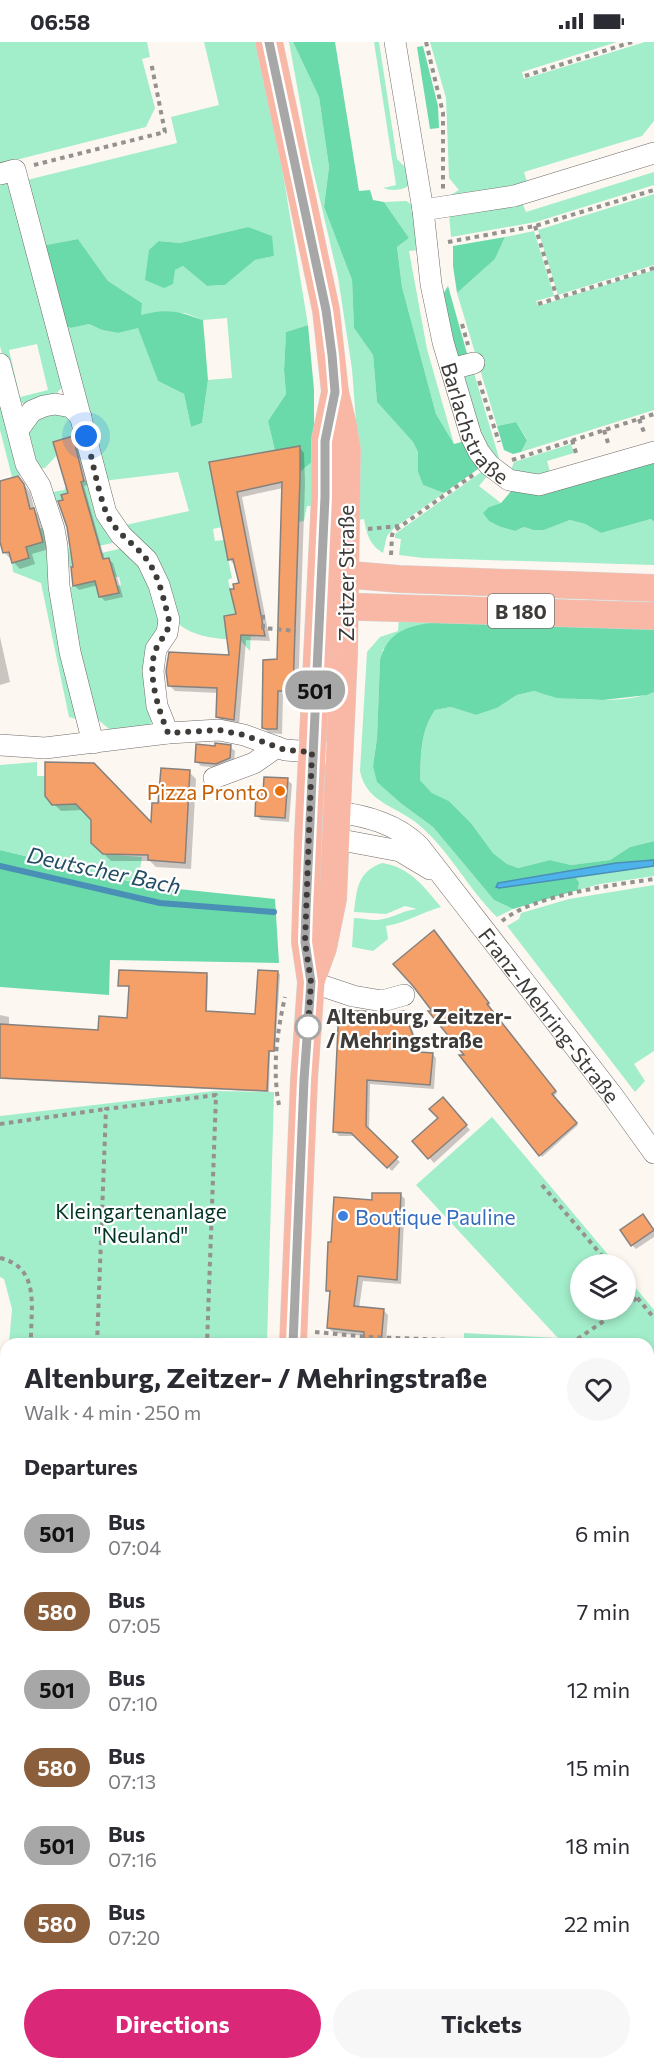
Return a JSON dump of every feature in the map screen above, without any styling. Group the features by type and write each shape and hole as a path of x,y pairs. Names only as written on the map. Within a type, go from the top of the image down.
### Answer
{"main road":[{"name":"Zeitzer Straße","path":"269,42 326,310 335,392 346,449 333,574 318,618 305,942 311,982 304,1080 293,1337"},
{"name":"Zeitzer Straße","path":"311,982 323,948 333,899 346,606 333,574"},
{"name":"B 180","path":"333,574 399,579 654,588"},
{"name":"B 180","path":"318,618 346,606 654,616"},
{"name":"Franz-Mehring-Straße","path":"309,823 337,812"},
{"name":"Franz-Mehring-Straße","path":"309,823 336,839"}],"street":[{"name":"Barlachstraße","path":"395,42 433,209 431,284 443,342 471,436 479,452 499,460 509,480 538,485 654,452"},
{"path":"433,209 514,196 654,153"},
{"path":"8,172 81,417 106,513 121,535 147,560 159,585 167,611 169,620 167,633 156,649 153,671 157,706 168,733"},
{"path":"451,369 474,363"},
{"path":"0,364 26,464 40,486 54,529 59,586 70,652 93,743"},
{"path":"18,430 32,411 44,406 55,404 71,407 81,417"},
{"path":"0,745 45,748 168,733 219,730 244,735 285,750 339,754"},
{"path":"214,778 254,763 277,747"},
{"name":"Franz-Mehring-Straße","path":"337,812 371,818 411,838 446,879 613,1096 654,1153"},
{"name":"Franz-Mehring-Straße","path":"336,839 400,851 446,879"},
{"path":"311,982 353,996 382,1000 404,995"}],"path":[{"path":"426,42 444,112 433,209 448,242 448,250"},
{"path":"525,76 632,42"},
{"path":"8,172 165,132 151,62"},
{"path":"448,242 535,226 654,190"},
{"path":"535,226 557,298"},
{"path":"538,304 654,268"},
{"path":"459,316 474,363 499,460"},
{"path":"391,561 392,536 400,526 499,460 536,452 654,414"},
{"path":"364,529 400,526"},
{"path":"263,615 263,628 269,630 318,618"},
{"path":"488,934 505,919 552,899 581,891 654,879"},
{"path":"0,1124 216,1095 207,1338"},
{"path":"98,1338 106,1109"},
{"path":"542,1185 601,1254"},
{"path":"0,1258 12,1261 24,1269 31,1286 31,1338"},
{"path":"637,1298 654,1318"},
{"path":"579,1338 605,1320"},
{"path":"293,1337 396,1338"},
{"path":"630,2070 645,2070"}],"green space":[{"path":"0,42 147,42 150,57 142,59 155,108 146,127 0,164"},
{"path":"204,42 259,42 308,325 286,332 284,370 286,394 268,421 275,451 209,463 222,527 213,529 215,541 224,540 232,578 228,580 239,630 251,630 250,651 240,640 202,635 181,626 121,526 189,511 178,472 103,481 62,325 71,328 89,324 102,330 118,333 138,327 158,381 184,394 191,427 202,423 208,380 232,378 227,318 203,320 185,313 140,316 142,303 108,281 78,239 41,246 23,181 177,143 171,117 219,105","holes":["248,227 274,256 255,260 225,285 207,286 183,266 175,270 159,241 180,243"]},
{"path":"289,42 293,42 319,97 329,167 324,207 352,280 354,328 373,355 377,402 413,442 418,452 418,472 423,485 444,493 394,528 387,536 383,553 369,539 364,519 358,520 359,460 352,369 338,277 310,157"},
{"path":"293,42 335,42 359,191 370,190 373,200 384,202 409,238 397,247 402,287 436,414 454,444 465,441 481,467 444,493 423,485 418,472 418,452 413,442 377,402 373,355 354,328 352,280 324,207 329,167 319,97"},
{"path":"374,42 379,42 397,159 409,171 411,184 401,189 383,188 396,185"},
{"path":"430,42 617,42 522,72 524,79 645,42 654,42 654,121 642,136 524,172 528,185 449,196 459,190 449,178 446,98"},
{"path":"423,46 438,106 439,128 430,129 417,47"},
{"path":"654,172 654,185 536,222 451,237 449,214 522,202 526,212"},
{"path":"15,179 68,380 52,399 26,406 13,396 0,346 0,182","holes":["37,344 48,390 20,397 9,350"]},
{"path":"654,194 654,265 558,295 538,230"},
{"path":"406,201 414,206 419,250 409,251 427,349 454,444 436,414 402,287 397,247 409,238 384,202"},
{"path":"248,227 272,236 274,256 255,260 225,285 207,286 183,266 175,270 173,284 164,288 145,280 149,250 159,241 180,243"},
{"path":"534,231 554,296 536,301 538,306 654,270 654,410 521,452 527,439 516,422 497,426 457,293 495,259 505,237"},
{"path":"505,237 495,259 457,293 453,246"},
{"path":"78,239 108,281 142,303 141,315 172,312 203,320 208,380 202,423 191,427 184,394 158,381 138,328 118,333 102,330 89,324 71,328 62,325 41,246"},
{"path":"448,286 468,357 457,358 442,296"},
{"path":"308,325 314,390 314,460 300,472 299,446 275,451 268,421 286,394 284,370 286,332"},
{"path":"474,373 499,458 498,462 486,448 462,378"},
{"path":"0,382 21,475 12,477 0,430"},
{"path":"60,411 69,414 117,536 112,543 99,546 83,489 62,495 63,500 56,502 72,560 127,547 147,569 160,625 154,710 150,728 109,729 95,717 64,589 95,581 100,597 115,594 114,587 121,585 119,577 114,577 109,559 63,569 53,492 64,490 66,487 86,480 73,437 53,442 56,456 45,468 37,469 26,423"},
{"path":"516,422 527,440 521,452 513,454 504,450 497,426"},
{"path":"571,444 574,453 547,461 550,472 527,475 511,470 514,462"},
{"path":"654,459 654,522 651,519 601,533 585,524 570,520 544,530 524,527 515,531 489,521 483,513 489,507 501,503 513,489"},
{"path":"314,460 314,506 307,506 304,521 298,522 300,472"},
{"path":"484,470 488,475 479,486 501,503 489,507 501,527 515,531 524,527 544,530 570,520 585,524 601,533 651,519 654,522 654,565 423,558 399,555 401,539 395,538 395,534"},
{"path":"48,527 80,720 69,717 41,583 13,572 12,563 29,558 26,547 39,543 36,529"},
{"path":"399,618 467,620 383,649 380,660 377,738 373,766 403,805 433,827 494,900 513,909 497,917 430,835 419,825 376,797 363,782 360,771 367,652 380,637 398,631"},
{"path":"467,620 654,626 654,692 647,695 603,700 557,698 534,691 517,695 497,708 476,715 451,707 435,710 424,735 420,780 432,793 449,801 471,823 493,853 507,864 518,868 550,860 571,865 610,860 630,847 654,841 654,860 616,863 498,883 499,888 575,876 579,883 578,890 513,909 494,900 433,827 377,782 373,766 377,738 380,660 385,647 393,637 414,626"},
{"path":"534,691 561,697 594,700 627,699 654,692 654,841 630,847 610,860 571,865 550,860 518,868 507,864 493,853 471,823 449,801 432,793 420,780 424,735 435,710 451,707 476,715 497,708 517,695"},
{"path":"37,762 37,776 45,776 45,796 53,805 76,804 91,820 91,843 103,854 142,857 138,883 0,850 0,765"},
{"path":"0,850 149,886 275,899 279,963 110,960 109,995 0,987"},
{"path":"382,863 408,873 441,907 386,926 388,939 373,951 352,947 354,918 379,920 417,909 405,906 386,914 354,912 363,876"},
{"path":"654,866 654,876 600,884 578,890 579,884 575,876"},
{"path":"654,885 654,1051 634,1064 645,1081 635,1092 507,926 519,919 521,913 569,899"},
{"name":"Kleingartenanlage \"Neuland\"","path":"214,1091 274,1092 267,1338 10,1338 12,1309 4,1279 0,1277 0,1116"},
{"path":"492,1117 608,1254 570,1254 570,1320 636,1320 636,1288 654,1310 654,1338 558,1338 416,1185"},
{"path":"464,1333 558,1338 464,1338"}],"water":[{"path":"654,860 654,866 496,887 498,883 616,863"}],"building":[{"path":"73,436 84,481 81,482 103,559 109,558 119,593 99,597 95,581 73,586 71,567 73,567 67,527 58,501 63,500 61,495 68,493 53,442"},
{"path":"300,446 293,691 278,691 277,729 266,729 262,728 263,660 277,659 282,482 237,492 265,636 241,635 234,720 216,717 217,688 168,686 166,671 169,652 229,655 224,616 236,614 230,589 234,589 233,584 239,583 233,559 228,560 209,462"},
{"path":"18,476 24,484 30,509 34,508 43,542 26,547 29,558 12,563 9,552 3,553 0,542 0,481"},
{"path":"215,743 231,745 230,758 216,764 195,762 196,744 215,746"},
{"path":"45,762 94,763 151,822 152,803 158,803 161,768 190,770 185,863 148,860 148,855 103,854 91,843 91,820 76,804 52,805 45,796"},
{"path":"264,777 288,778 285,818 255,816 256,792 263,793"},
{"path":"434,930 489,1003 487,1004 556,1091 552,1094 577,1123 539,1156 459,1055 464,1055 428,1011 432,1011 413,986 393,964"},
{"path":"119,970 207,973 206,1011 255,1014 258,970 278,971 274,1051 269,1051 267,1091 0,1078 0,1024 98,1030 99,1016 127,1018 129,986 118,986"},
{"path":"337,1011 364,1011 380,1014 404,1011 419,1052 433,1053 430,1085 367,1080 366,1126 398,1157 387,1168 351,1133 333,1132"},
{"path":"443,1097 467,1125 428,1159 412,1141 438,1118 429,1109"},
{"path":"372,1193 401,1193 397,1280 358,1276 354,1306 384,1309 382,1338 364,1338 364,1332 327,1328 330,1291 326,1291 328,1242 331,1242 334,1197 372,1200"},
{"path":"643,1214 654,1230 631,1246 620,1230"}],"waterway":[{"name":"Deutscher Bach","path":"0,866 160,903 274,912"}],"bus line":[{"name":"501","path":"269,42 326,310 335,392 325,441 325,497 308,835 305,942 311,982 304,1080 293,1338"}],"place":[{"name":"Pizza Pronto","path":"280,791"},
{"name":"Altenburg, Zeitzer- / Mehringstraße","path":"308,1027"},
{"name":"Boutique Pauline","path":"343,1216"}],"route":[{"path":"86,436 106,513 121,535 147,560 159,585 169,620 167,633 156,649 153,671 157,706 168,733 219,730 244,735 285,750 312,752 305,942 311,982 308,1027"}]}
